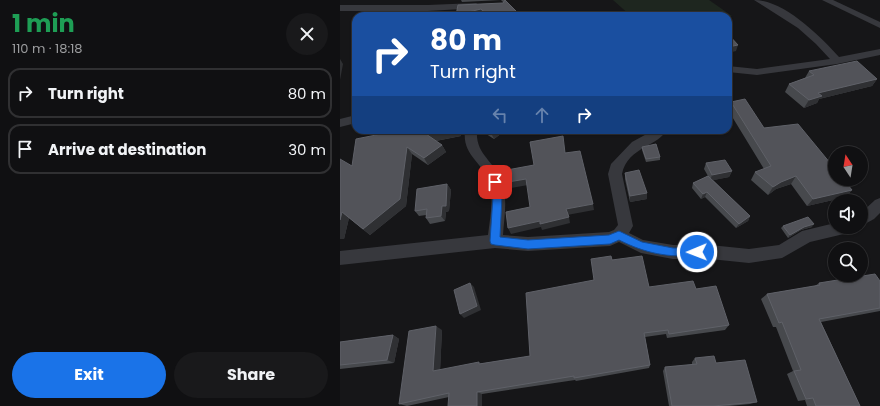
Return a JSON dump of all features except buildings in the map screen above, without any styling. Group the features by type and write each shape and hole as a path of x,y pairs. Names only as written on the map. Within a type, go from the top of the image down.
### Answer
{"street":[{"path":"758,0 778,9 800,24 820,41 837,61"},
{"path":"826,0 880,25"},
{"path":"340,8 428,8 486,6"},
{"path":"732,69 757,72 787,66 837,61 880,52"},
{"path":"340,123 352,120"},
{"path":"471,134 471,147 486,165 495,182 498,196 495,241"},
{"path":"340,258 495,241 528,244 610,240 619,235 626,226 615,174 617,164 636,145 657,134"},
{"path":"868,216 880,204"},
{"path":"619,235 641,246 673,252 710,252 749,256 782,251 807,236 828,231"}],"shaded area":[{"path":"613,0 709,0 726,12 626,12"}],"route":[{"path":"495,182 498,196 495,241 528,244 579,242 610,240 619,235 641,246 673,252 697,252"}]}
